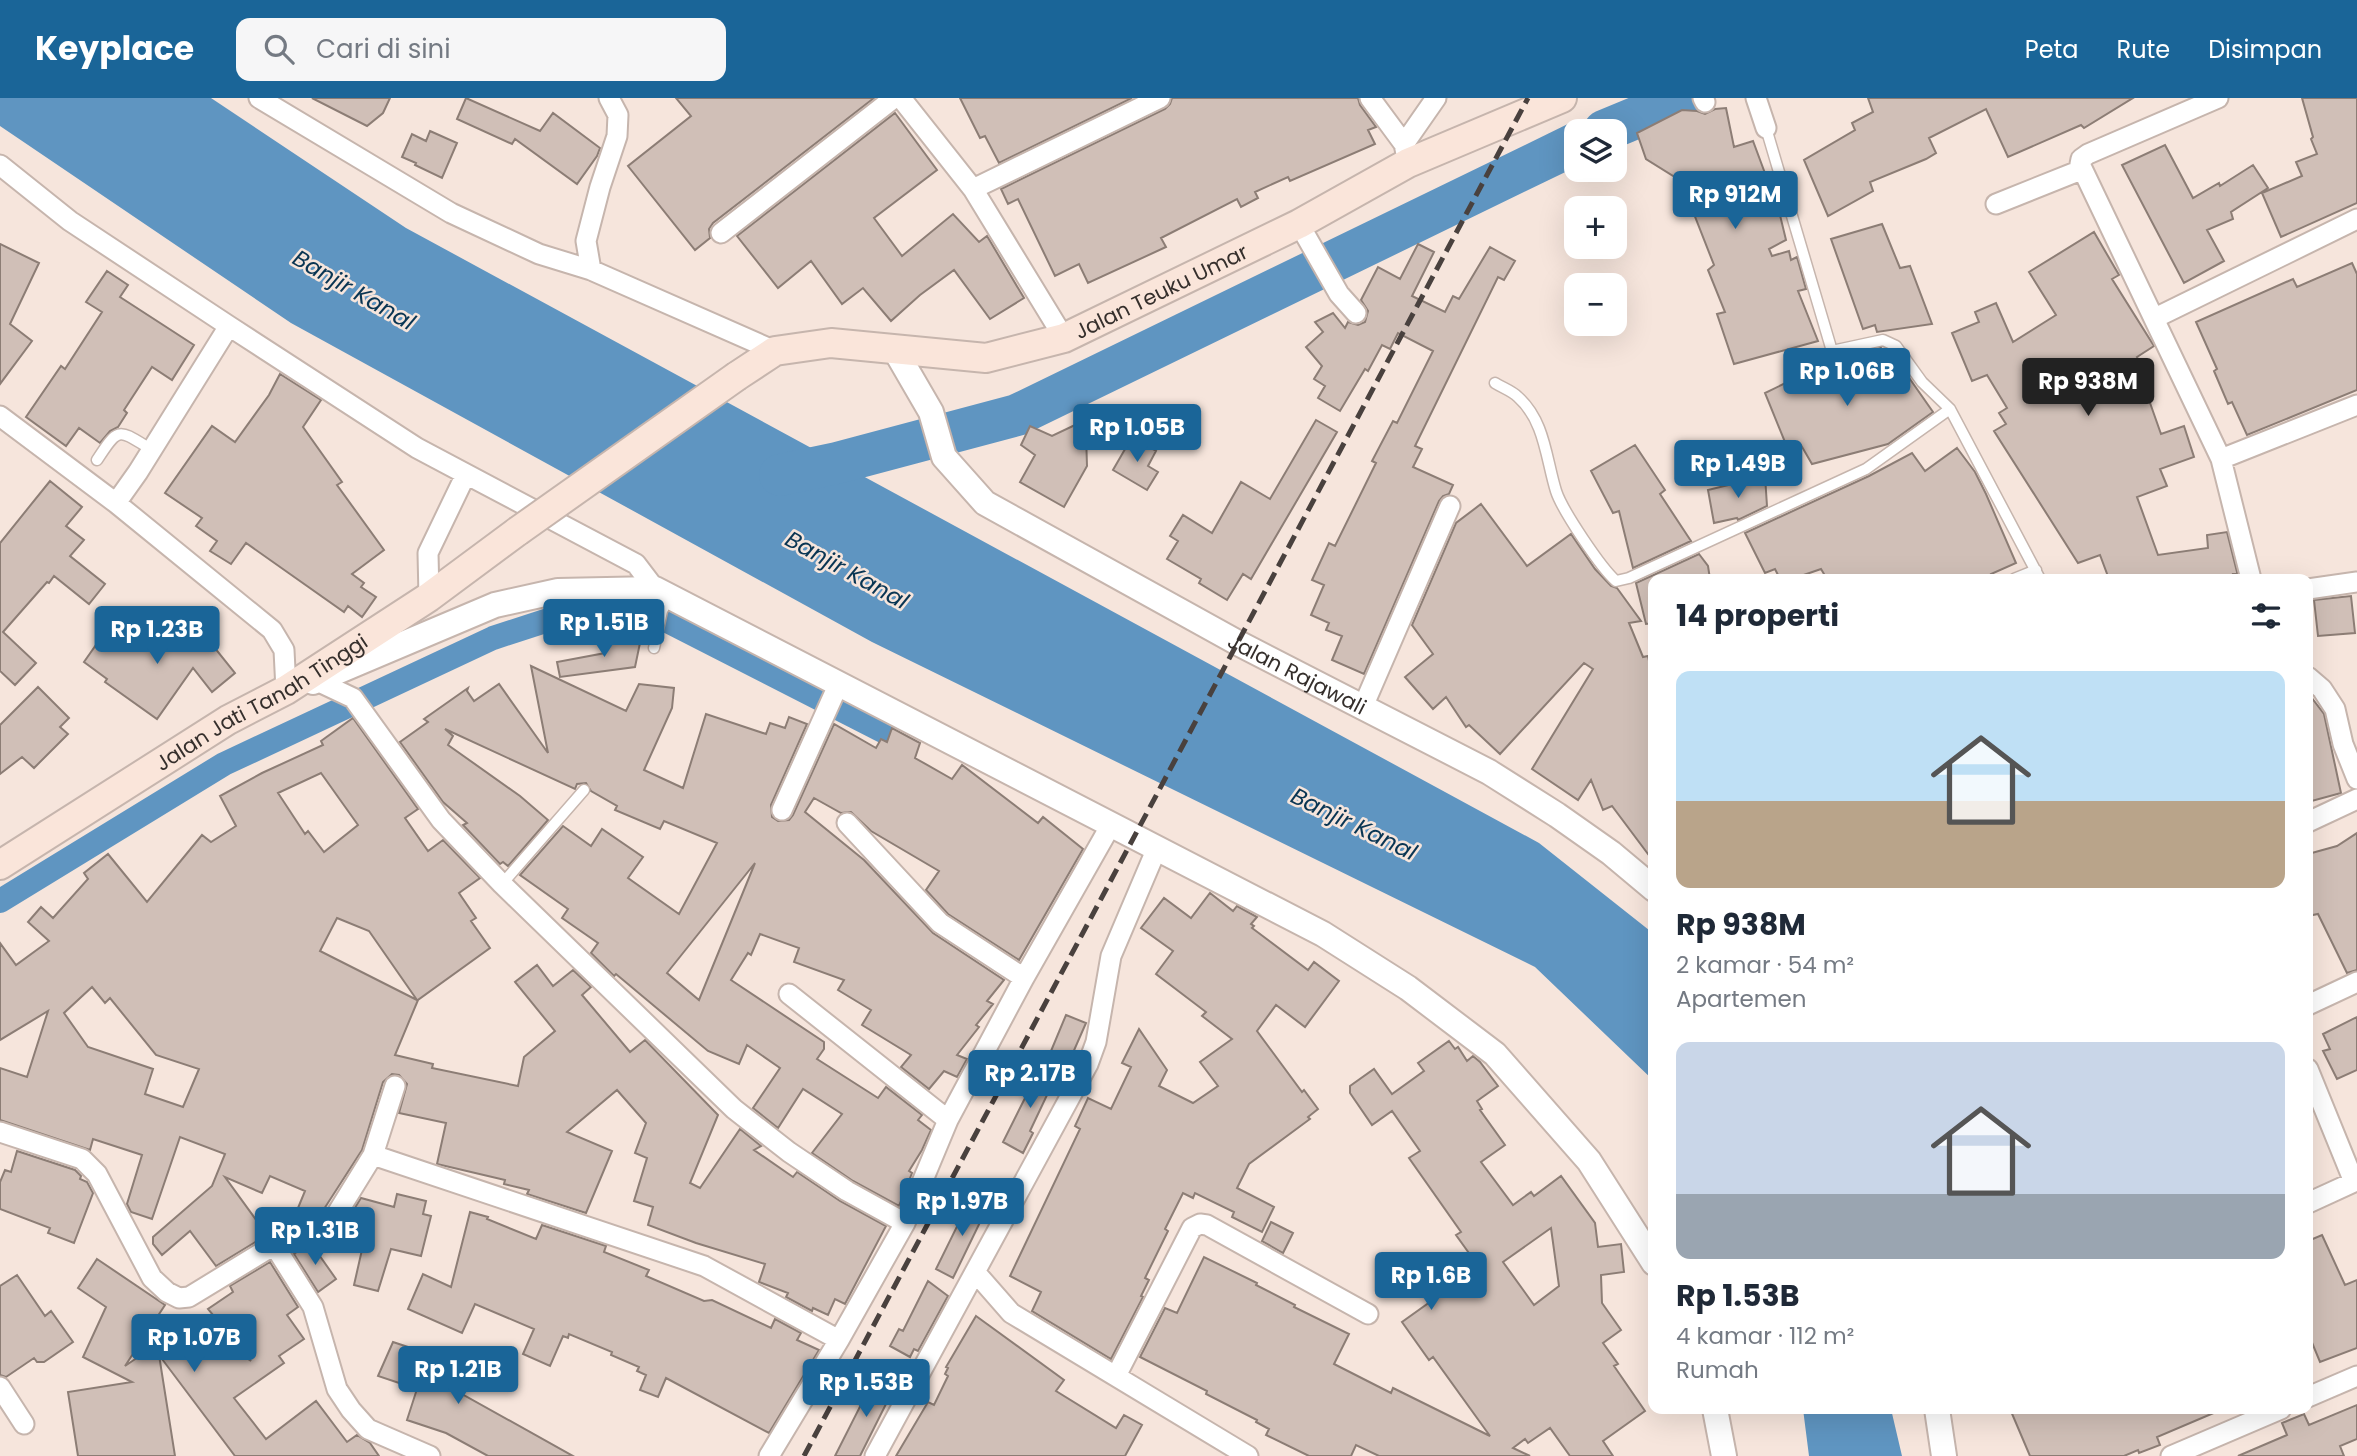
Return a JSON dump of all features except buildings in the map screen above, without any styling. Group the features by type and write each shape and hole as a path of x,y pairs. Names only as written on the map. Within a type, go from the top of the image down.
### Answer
{"main road":[{"name":"Jalan Teuku Umar","path":"517,531 775,351 831,343 986,358 1064,338 1304,233 1406,153 1562,98"},
{"name":"Jalan Jati Tanah Tinggi","path":"3,857 228,720 286,690 429,597 517,531"}],"street":[{"path":"259,98 451,213 539,254 591,270 775,351"},
{"path":"591,270 586,241 617,136 618,115 609,98"},
{"path":"721,233 894,98"},
{"path":"901,98 973,189 1064,338"},
{"path":"973,189 1160,98"},
{"path":"1370,98 1406,153 1436,98"},
{"path":"1756,98 1766,128"},
{"path":"2218,98 2088,153 2081,159 2081,170 2221,459 2250,574"},
{"path":"0,165 71,221 417,448 636,564 662,599"},
{"path":"1996,204 2081,170"},
{"path":"2155,318 2357,219"},
{"path":"1304,233 1339,294 1356,313"},
{"path":"116,503 229,326"},
{"name":"Jalan Rajawali","path":"895,350 930,412 944,457 985,503 1238,643 1501,779 1558,815 1648,884"},
{"path":"2221,459 2357,405"},
{"path":"0,416 116,503 272,629 284,649 286,690 317,681 495,605 563,595 662,599 1112,824 1323,934 1408,988 1495,1054 1589,1161 1648,1254"},
{"path":"429,597 428,553 466,474"},
{"path":"1362,709 1450,506"},
{"path":"2313,588 2357,582"},
{"path":"317,681 353,698 441,820 502,884 734,1109 789,1152 847,1191 905,1223"},
{"path":"2313,682 2335,709 2343,744 2357,779"},
{"path":"782,810 822,723 834,687"},
{"path":"2313,820 2357,799"},
{"path":"847,822 940,923 1024,978"},
{"path":"769,1456 905,1223 948,1120 1024,978 1112,824"},
{"path":"875,1456 1088,1064 1096,1042 1111,956 1157,848"},
{"path":"2313,1003 2357,982"},
{"path":"789,994 948,1120"},
{"path":"2313,1081 2356,1186 2313,1201"},
{"path":"0,1132 82,1159 97,1174 152,1278 167,1292 179,1298 189,1297 299,1230 330,1220 336,1215 373,1155 395,1086"},
{"path":"373,1155 704,1266 839,1340"},
{"path":"1116,1376 1192,1228 1200,1224 1368,1314"},
{"path":"274,1245 313,1307 337,1390 351,1410 368,1429 430,1456"},
{"path":"976,1273 1010,1312 1248,1456"},
{"path":"2313,1395 2357,1376"},
{"path":"0,1387 24,1424"},
{"path":"1716,1414 1724,1456"},
{"path":"1938,1414 1944,1456"},
{"path":"2171,1456 2269,1414"}],"lane":[{"path":"1766,128 1832,351 1884,340 1896,345 1922,382 1950,409 2037,574"},
{"path":"1495,383 1517,396 1533,414 1545,445 1556,492 1566,513 1616,582 1866,469 1950,409"},
{"path":"97,460 111,438 120,433 152,450"},
{"path":"563,595 569,638"},
{"path":"655,644 662,599"},
{"path":"502,884 584,790"}],"water":[{"name":"Banjir Kanal","path":"0,98 211,98 406,228 1539,843 1648,929 1648,1075 1535,967 872,642 291,323 0,126"},
{"path":"1804,1414 1892,1414 1902,1456 1809,1456"}],"waterway":[{"path":"1627,121 1683,98"},
{"path":"780,475 837,463 1017,415 1564,149"},
{"path":"0,901 224,764 493,638 579,610 646,610 883,731"}],"railway":[{"path":"804,1456 1528,98"}]}
